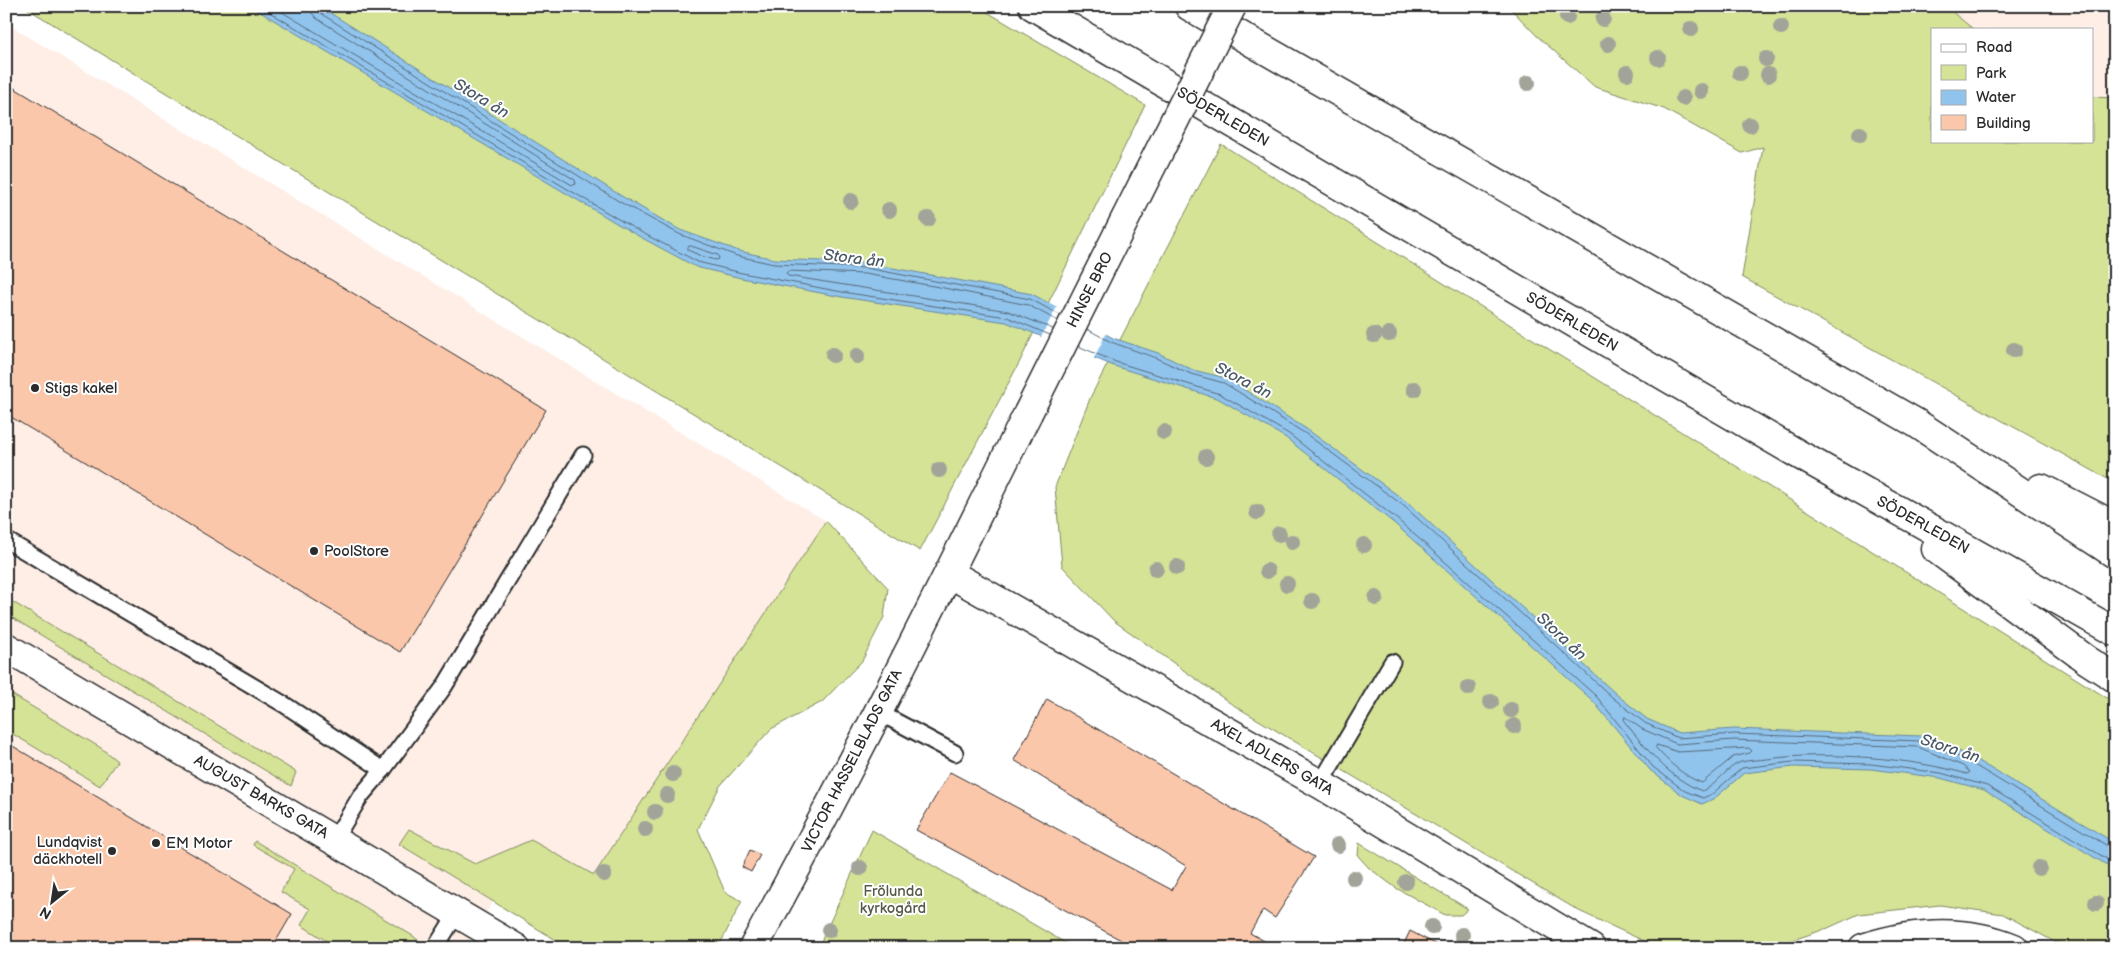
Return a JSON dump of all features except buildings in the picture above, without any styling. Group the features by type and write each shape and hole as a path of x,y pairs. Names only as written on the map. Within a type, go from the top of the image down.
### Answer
{"main road":[{"name":"SÖDERLEDEN","path":"1033,6 1840,478 2115,632"},
{"path":"1190,6 1916,423 2115,526"},
{"name":"HINSE BRO","path":"949,574 1232,6"},
{"path":"1916,423 2115,554"},
{"path":"1840,478 2087,660 2115,678"},
{"name":"VICTOR HASSELBLADS GATA","path":"753,948 804,855 949,574"},
{"name":"AXEL ADLERS GATA","path":"949,574 1320,784 1591,948"},
{"name":"AUGUST BARKS GATA","path":"6,647 516,948"},
{"path":"1863,948 1893,939 1918,935 1952,934 1985,938 2014,948"}],"lane":[{"path":"334,840 360,797 383,770 444,687 583,455"},
{"path":"6,540 286,705 383,770"},
{"path":"1320,784 1392,662"},
{"path":"878,712 955,753"},
{"path":"435,948 457,913"}],"shaded area":[{"path":"1945,6 2115,6 2115,98 2094,97 2094,28 1972,28"},
{"path":"6,23 826,521 593,876 531,841 464,948 6,948"}],"green space":[{"path":"23,6 977,6 1145,105 1019,363 920,551"},
{"path":"1508,6 1945,6 1972,28 1931,28 1931,142 2094,142 2094,97 2115,98 2115,483 1742,277 1763,147 1742,153 1664,109 1595,87 1537,36"},
{"path":"1221,144 2115,703 2115,948 2066,948 2003,914 1940,905 1859,914 1828,928 1770,948 1659,948 1579,911 1230,703 1114,621 1062,566 1055,487 1091,396"},
{"path":"826,521 888,588 884,617 862,661 822,702 771,729 720,786 698,829 725,892 742,901 718,948 569,948 399,844 409,829 475,864 531,840 594,875"},
{"path":"6,598 296,772 291,786 6,614"},
{"path":"6,691 101,748 117,761 100,786 6,730"},
{"name":"Frölunda kyrkogård","path":"872,830 1074,948 818,948"},
{"path":"255,841 413,936 419,941 417,948 338,948 301,925 310,909 281,892 294,869 253,845"},
{"path":"1359,843 1468,909 1461,915 1445,915 1396,888 1369,868 1358,856"}],"water":[{"name":"Stora ån","path":"250,6 319,6 623,197 680,230 739,251 775,259 866,263 1032,294 1113,338 1158,353 1193,370 1226,378 1308,430 1407,502 1616,694 1647,719 1679,733 1734,729 1921,736 1968,755 2115,843 2115,870 1984,790 1940,778 1871,769 1794,767 1744,773 1715,798 1702,804 1682,795 1650,770 1592,700 1395,524 1286,438 1219,399 1114,366 1006,322 842,297 741,278 696,267 633,233"}],"pier":[{"path":"1058,305 1107,332 1093,360 1040,339"}],"place":[{"name":"Stigs kakel","path":"35,388"},
{"name":"PoolStore","path":"314,551"},
{"name":"EM Motor","path":"156,843"},
{"name":"Lundqvist däckhotell","path":"112,851"}]}
